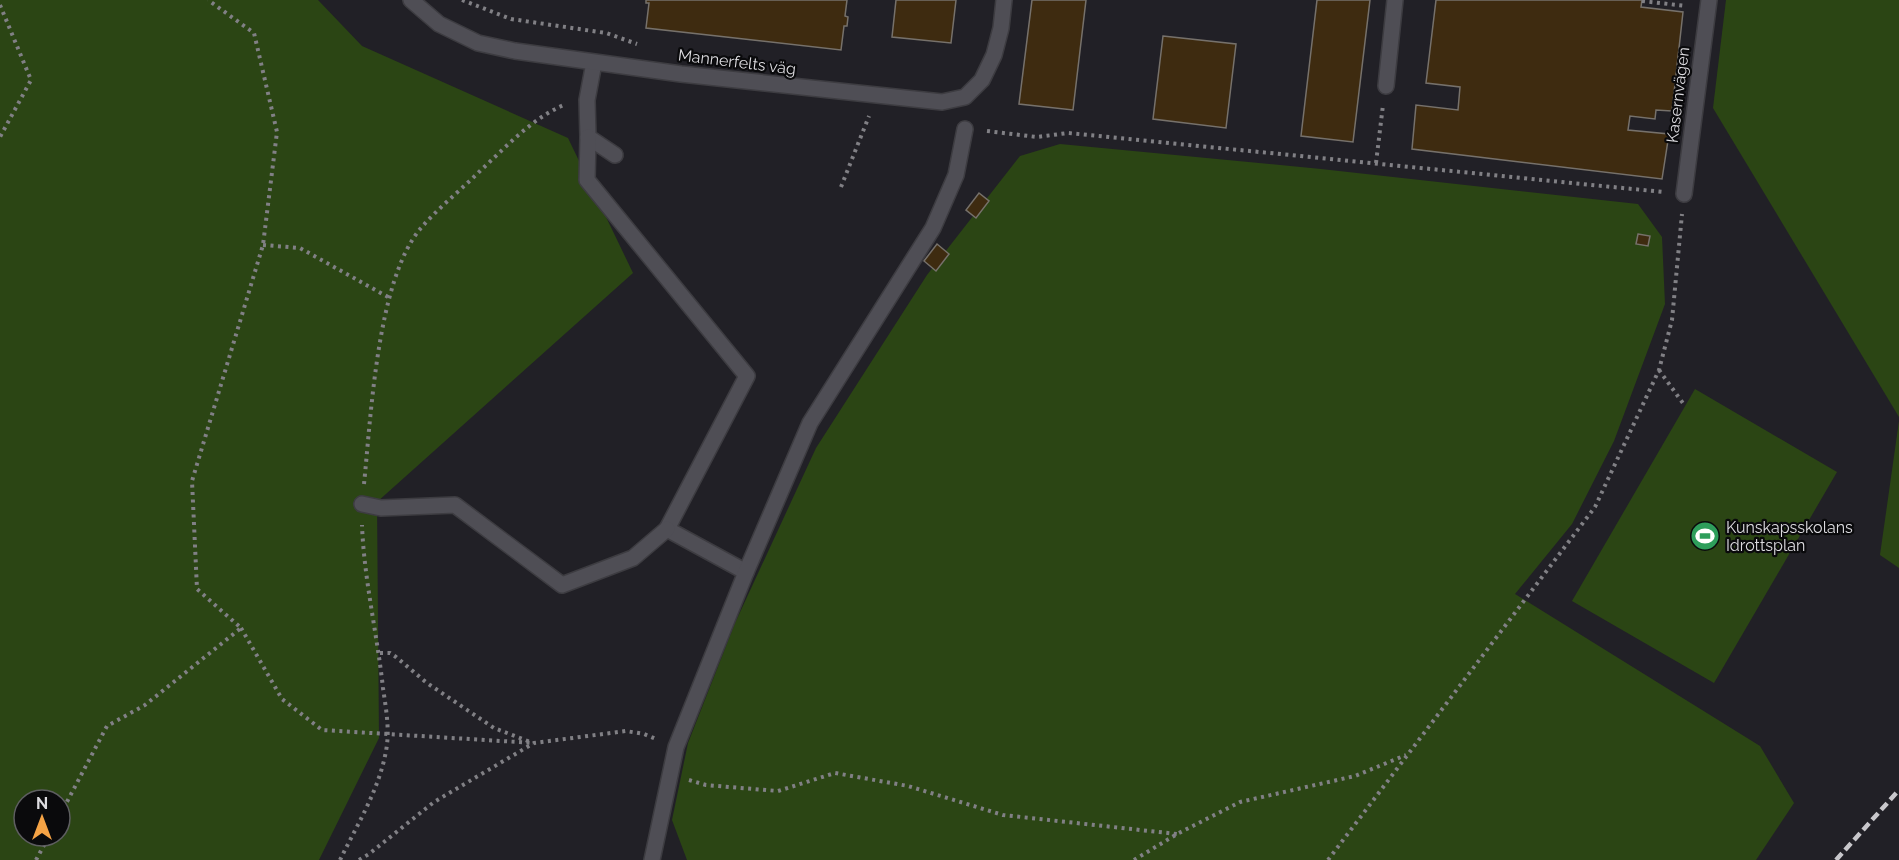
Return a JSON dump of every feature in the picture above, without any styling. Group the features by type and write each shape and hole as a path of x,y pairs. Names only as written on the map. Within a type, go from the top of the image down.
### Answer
{"street":[{"name":"Mannerfelts väg","path":"411,0 439,24 478,43 515,51 594,63 942,102 965,97 982,80 994,55 1001,28 1004,0"},
{"path":"1386,86 1395,0"},
{"name":"Kasernvägen","path":"1684,194 1709,0"},
{"path":"362,504 381,508 455,505 562,585 633,558 667,529 747,376 587,180 587,100 594,63"},
{"path":"652,860 676,747 746,572 810,423 933,228 956,175 965,129"},
{"path":"588,137 615,155"},
{"path":"667,529 746,572"}],"path":[{"path":"208,0 254,33 277,132 263,244 192,482 197,589 241,628 282,699 322,730 534,743 626,731 644,734 676,747"},
{"path":"462,0 512,19 606,33 645,46"},
{"path":"1641,1 1675,5"},
{"path":"0,5 31,80 0,137"},
{"path":"1377,163 1386,86"},
{"path":"841,187 877,96"},
{"path":"339,860 371,798 386,753 388,733 380,653 368,584 362,504 371,417 388,297 405,252 420,229 527,126 564,104 587,100"},
{"path":"965,129 1037,136 1068,133 1684,194 1672,320 1659,370 1595,507 1328,860"},
{"path":"263,244 300,248 388,297"},
{"path":"1659,370 1685,406"},
{"path":"72,792 107,726 145,705 241,628"},
{"path":"380,653 390,653 427,683 494,728 534,743"},
{"path":"359,860 434,802 534,743"},
{"path":"1134,860 1177,834 1240,802 1355,776 1407,755"},
{"path":"669,773 706,785 778,791 835,773 908,786 1003,815 1177,834"}],"green space":[{"path":"0,0 318,0 362,46 568,138 633,273 377,502 379,738 319,860 0,860"},
{"path":"1726,0 1899,0 1899,417 1713,108"},
{"path":"1060,144 1321,169 1638,204 1662,237 1665,304 1614,441 1572,524 1515,594 1760,746 1794,803 1756,860 687,860 672,820 688,743 735,623 816,448 927,275 1020,156"},
{"name":"Kunskapsskolans Idrottsplan","path":"1695,389 1837,472 1714,683 1572,601"},
{"path":"1899,421 1899,568 1880,555"}],"building":[{"path":"646,0 847,0 845,16 848,17 847,26 844,26 841,50 646,28 649,3 646,3"},
{"path":"896,0 956,0 951,43 892,37"},
{"path":"1032,0 1086,0 1073,110 1019,104"},
{"path":"1317,0 1370,0 1353,142 1301,136"},
{"path":"1436,0 1642,0 1641,7 1683,12 1672,111 1656,110 1655,119 1630,116 1628,130 1669,134 1662,179 1412,149 1416,105 1458,110 1460,87 1426,83"},
{"path":"1163,36 1236,44 1226,128 1153,119"},
{"path":"979,193 989,201 976,218 966,210"},
{"path":"1638,234 1650,236 1648,246 1636,244"},
{"path":"937,244 949,254 936,271 924,261"}],"railway":[{"path":"1836,860 1899,790"}],"place":[{"name":"Kunskapsskolans Idrottsplan","path":"1705,536"}]}
